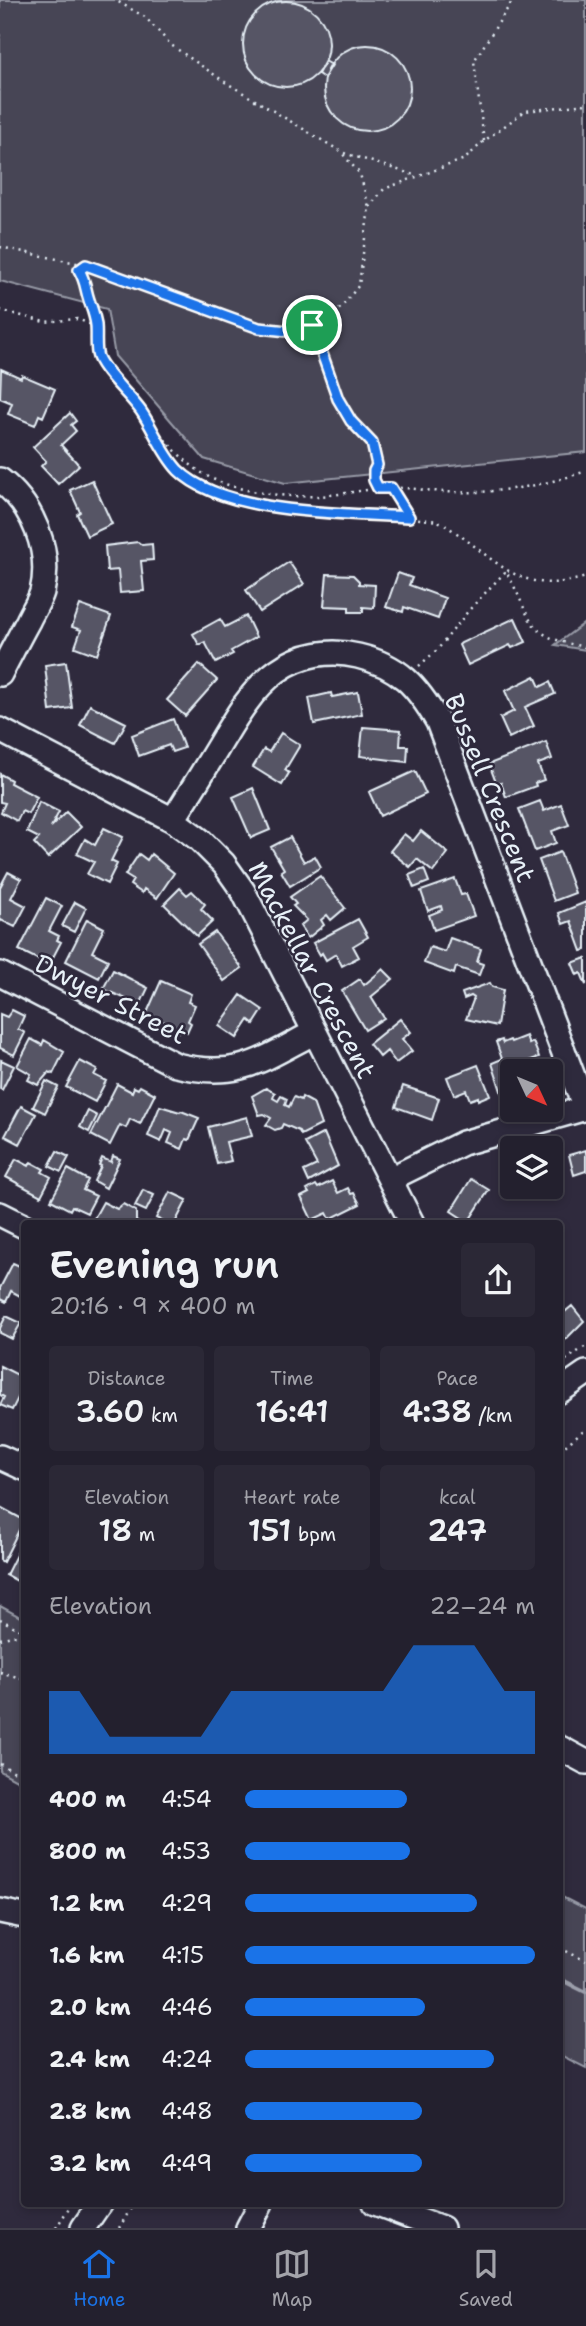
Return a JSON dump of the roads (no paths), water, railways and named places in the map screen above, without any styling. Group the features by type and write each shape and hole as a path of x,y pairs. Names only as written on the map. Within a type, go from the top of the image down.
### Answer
{"street":[{"path":"0,480 17,496 32,519 41,544 45,569 41,593 0,674"},
{"name":"Bussell Crescent","path":"173,820 236,717 255,692 277,670 310,656 336,651 376,660 406,678 423,696 438,722 585,1108"},
{"name":"Mackellar Crescent","path":"0,730 173,820 216,856 243,891 410,1220"},
{"name":"Dwyer Street","path":"0,974 176,1065 202,1071 239,1069 315,1032"},
{"path":"390,1180 463,1143 585,1108"},
{"path":"0,1214 21,1225"},
{"path":"563,1389 586,1373"},
{"path":"0,1457 21,1467"},
{"path":"563,1750 586,1762"},
{"path":"0,1911 21,1915"},
{"path":"83,2228 97,2207"},
{"path":"248,2228 259,2207"},
{"path":"386,2207 442,2228"}],"waterway":[{"path":"563,1980 586,1992"}]}
